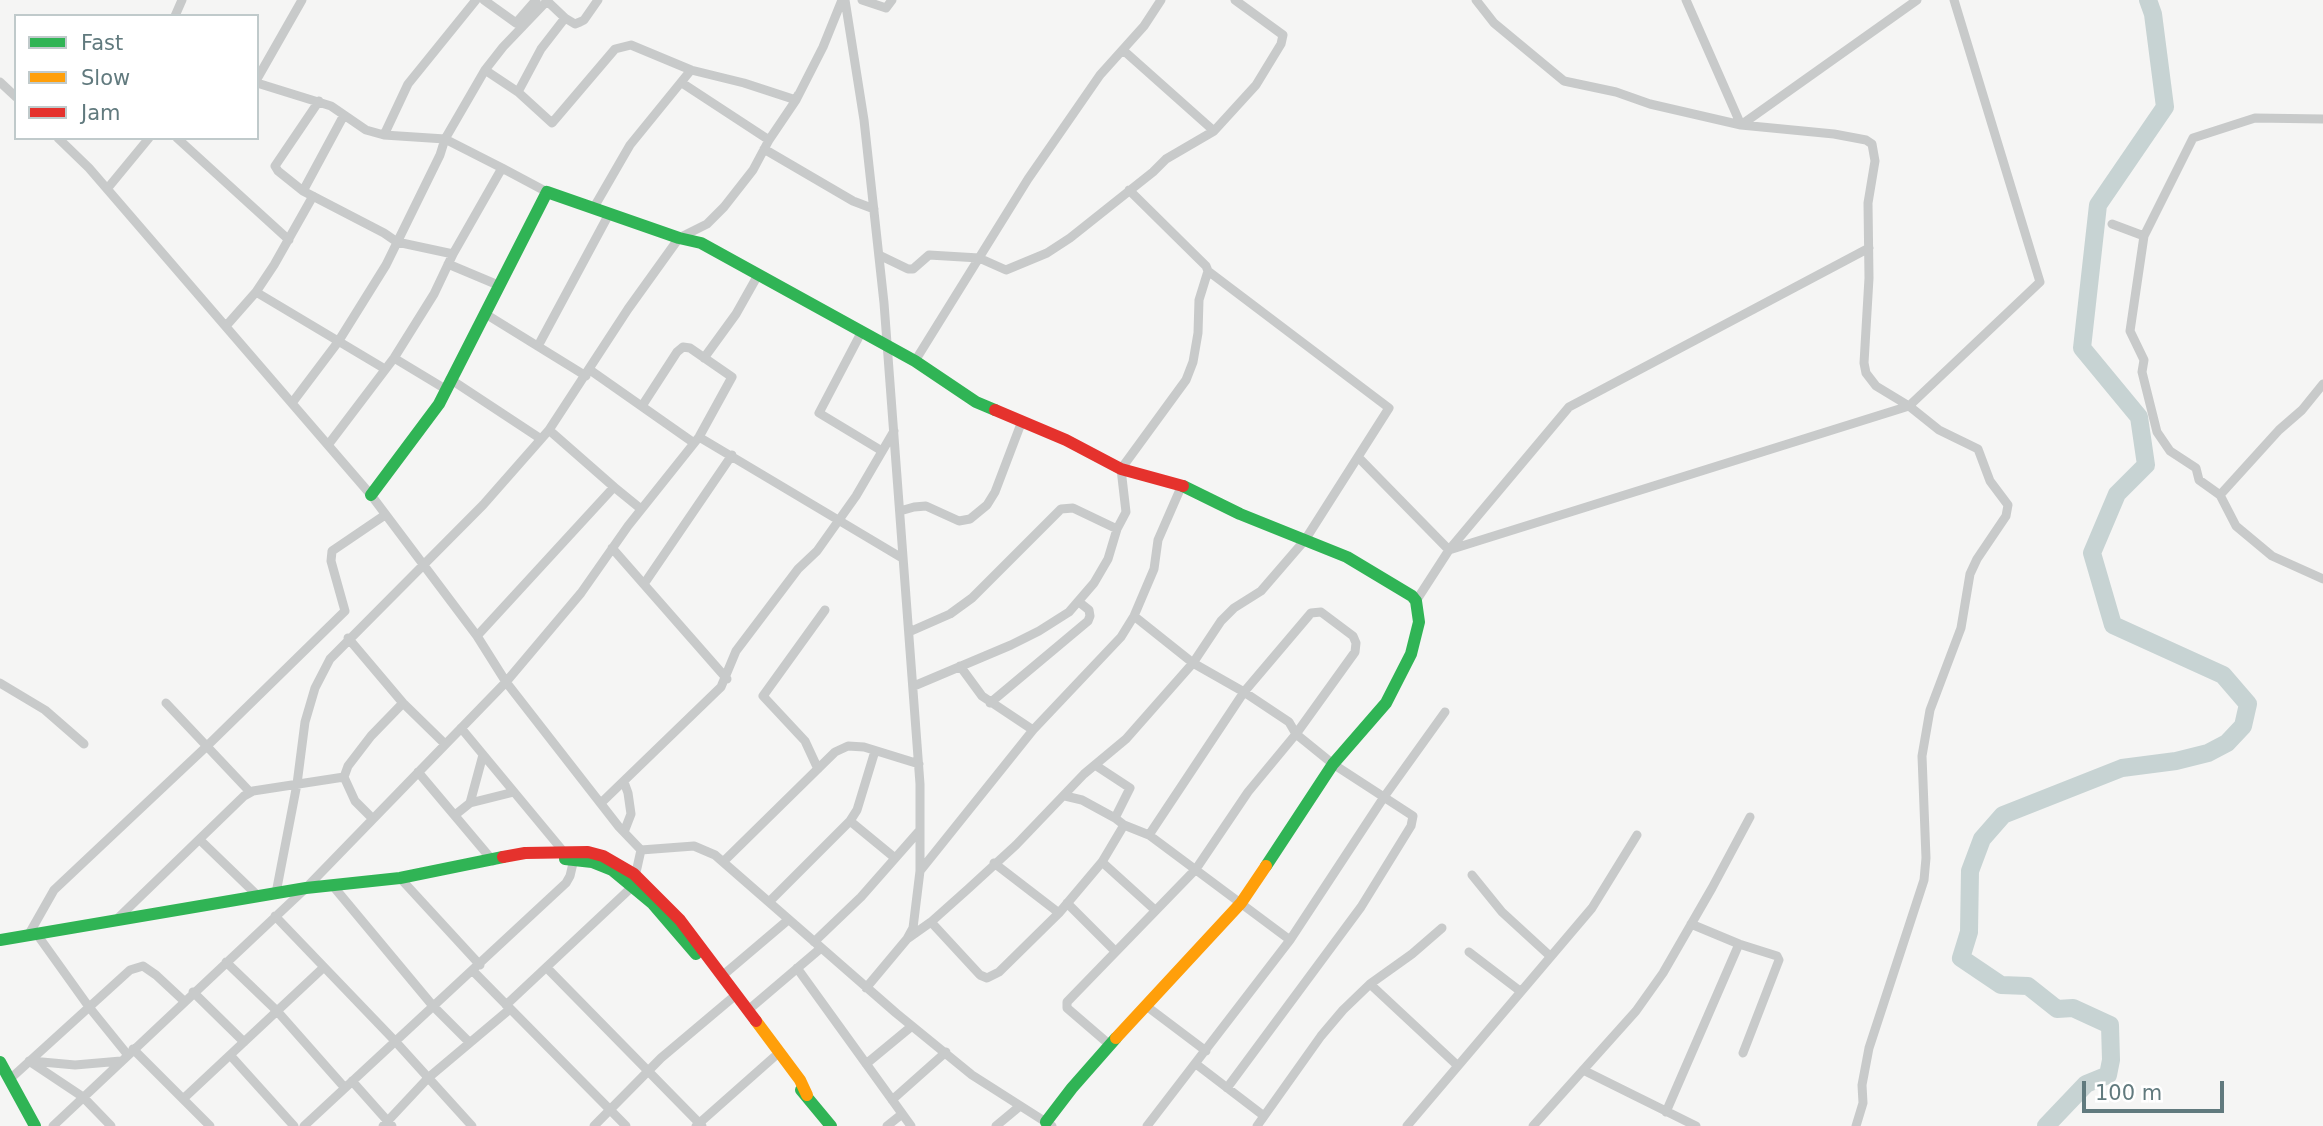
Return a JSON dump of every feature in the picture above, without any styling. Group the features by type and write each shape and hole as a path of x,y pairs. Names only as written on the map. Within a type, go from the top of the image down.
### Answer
{"street":[{"path":"259,77 302,0"},
{"path":"384,135 408,84 476,0"},
{"path":"484,0 516,23 536,0"},
{"path":"292,403 338,342 397,242 440,155 445,139 485,70 546,0 575,24 584,20 598,0"},
{"path":"276,893 305,722 315,688 330,659 483,505 549,430 628,309 679,239 707,224 753,170 796,100 843,0"},
{"path":"843,0 864,120 879,254 919,764 920,871 913,928 866,988"},
{"path":"863,0 887,8 892,0"},
{"path":"915,361 1028,179 1100,75 1144,26 1161,0"},
{"path":"879,254 908,269 913,269 929,255 979,258 1006,270 1030,261 1070,238 1166,159 1214,131 1256,85 1284,39 1281,31 1235,0"},
{"path":"1476,0 1494,23 1564,81 1741,125 1834,134 1866,140 1872,144 1875,161 1868,203 1867,329 1864,363 1866,373 1876,386 1909,406 1939,430 1978,449 1990,481 2008,505 2008,510 1970,574 1961,628 1930,710 1922,756 1926,858 1924,880 1869,1048 1862,1085 1863,1103 1856,1126"},
{"path":"1686,0 1741,125"},
{"path":"1741,125 1917,0"},
{"path":"1449,550 1909,406 2040,282 1954,0"},
{"path":"518,92 541,49 565,18"},
{"path":"485,70 518,92 552,123 615,49 631,46 691,70 796,100"},
{"path":"1123,50 1214,131"},
{"path":"593,209 630,145 691,70"},
{"path":"0,82 14,95"},
{"path":"259,82 319,102 366,130 384,135 445,139 547,192 679,239 701,243 915,361 976,401 1066,440 1121,469 1182,485 1240,514 1347,557 1416,601 1419,621 1411,654 1386,702 1362,734 1333,765 1241,903 1072,1088 1049,1124 980,1080 912,1026 723,862 704,849 694,846 641,850"},
{"path":"682,83 767,145 853,201 874,209"},
{"path":"319,102 275,166 278,171 303,191 397,242 453,254"},
{"path":"303,191 344,115"},
{"path":"2323,119 2255,118 2193,138 2144,236 2130,331 2144,360 2142,372 2157,432 2170,451 2196,468 2199,480 2220,495 2235,526 2272,556 2323,579"},
{"path":"60,140 107,189 371,495 478,636 506,681 641,850"},
{"path":"107,189 147,140"},
{"path":"179,140 289,240"},
{"path":"328,445 394,358 434,294 453,254 502,168"},
{"path":"907,939 931,922 1016,845 1065,796 1074,783 1126,738 1193,663 1221,621 1234,608 1261,591 1305,540 1389,408 1208,271 1129,190"},
{"path":"371,495 439,404 547,192"},
{"path":"226,326 256,292 313,196"},
{"path":"538,346 609,215"},
{"path":"2112,224 2144,236"},
{"path":"1416,601 1449,550 1569,407 1869,248"},
{"path":"448,264 498,285"},
{"path":"914,686 1039,631 1069,612 1094,583 1108,559 1117,529 1126,512 1121,469 1186,380 1194,362 1199,300 1208,271"},
{"path":"704,359 736,314 758,275"},
{"path":"256,292 386,369"},
{"path":"484,313 696,440 732,455 902,558"},
{"path":"861,332 819,413 882,451"},
{"path":"53,1126 306,888 506,681 581,593 641,509 696,440 732,377 690,348 682,347 642,406"},
{"path":"394,358 448,384 541,439"},
{"path":"2220,495 2279,430 2302,410 2323,384"},
{"path":"900,510 926,506 959,521 970,519 987,505 995,492 1022,421"},
{"path":"549,430 641,509"},
{"path":"601,803 722,687 736,652 798,569 817,551 894,430"},
{"path":"644,584 732,455"},
{"path":"1358,457 1449,550"},
{"path":"920,871 1033,730 1121,637 1134,616 1154,569 1158,540 1182,485"},
{"path":"478,636 614,487"},
{"path":"909,632 950,614 972,598 1061,509 1073,508 1117,529"},
{"path":"33,934 54,890 207,747 345,611 331,561 332,551 385,515"},
{"path":"612,548 727,679"},
{"path":"990,703 1088,621 1089,610 1079,602"},
{"path":"818,769 806,741 763,696 825,610"},
{"path":"1110,1045 1066,1005 1066,1002 1196,869 1248,792 1296,734 1355,652 1356,643 1353,636 1321,612 1315,611 1244,692 1149,835"},
{"path":"1134,616 1193,663 1289,722 1296,734 1333,765 1413,816 1411,826 1361,907 1227,1088"},
{"path":"348,639 403,703 445,744"},
{"path":"960,666 982,696 1033,730"},
{"path":"0,683 45,710 84,744"},
{"path":"372,818 355,801 344,777 348,766 371,736 403,703"},
{"path":"166,704 250,792"},
{"path":"1147,1126 1290,940 1384,797 1445,712"},
{"path":"304,1126 566,883 572,869 568,855 461,728"},
{"path":"723,862 835,752 848,746 919,764"},
{"path":"769,902 850,821 857,810 875,751"},
{"path":"470,803 483,755"},
{"path":"1095,765 1130,788 1115,818"},
{"path":"418,772 493,860"},
{"path":"116,920 250,792 344,777"},
{"path":"624,782 631,814 624,832"},
{"path":"455,815 470,803 514,792"},
{"path":"1065,796 1082,800 1124,825 1149,835 1290,940"},
{"path":"1534,1126 1636,1011 1691,924 1750,817"},
{"path":"850,821 895,858"},
{"path":"931,922 980,975 987,978 999,972 1059,913 1102,862 1124,825"},
{"path":"747,1011 797,968 920,830"},
{"path":"1407,1126 1592,908 1637,835"},
{"path":"200,840 258,896"},
{"path":"226,962 388,1124 428,1078 508,1007 634,880 641,850"},
{"path":"0,940 306,888 400,878 493,860 527,860 568,855 592,862 648,886 680,920 800,1080 807,1095"},
{"path":"1102,862 1156,911"},
{"path":"994,863 1059,913"},
{"path":"1472,875 1502,912 1550,956"},
{"path":"400,878 508,1007 626,1126"},
{"path":"634,880 831,1126"},
{"path":"333,886 433,1006 469,1042"},
{"path":"1067,903 1115,951"},
{"path":"275,916 472,1126"},
{"path":"722,976 788,920"},
{"path":"1691,924 1774,955 1779,960 1743,1053"},
{"path":"1257,1126 1321,1036 1370,984 1412,954 1442,928"},
{"path":"33,934 127,1055 183,1099 209,1126"},
{"path":"1666,1112 1739,944"},
{"path":"1469,952 1520,991"},
{"path":"10,1079 130,970 144,966 184,1001"},
{"path":"183,1099 323,968"},
{"path":"547,968 699,1125 774,1057"},
{"path":"797,968 911,1126"},
{"path":"1370,984 1458,1066"},
{"path":"193,992 244,1042"},
{"path":"594,1126 648,1071 731,999"},
{"path":"1145,1005 1206,1051"},
{"path":"866,1064 912,1026"},
{"path":"892,1100 946,1052"},
{"path":"29,1061 75,1065 127,1055"},
{"path":"230,1055 295,1126"},
{"path":"29,1061 83,1097 111,1126"},
{"path":"0,1062 35,1126"},
{"path":"1196,1064 1264,1116"},
{"path":"1583,1070 1696,1126"},
{"path":"996,1126 1020,1106"},
{"path":"887,1126 902,1114"}],"waterway":[{"path":"2046,1126 2086,1084 2108,1075 2111,1060 2110,1025 2073,1008 2057,1009 2028,986 2001,985 1961,958 1969,932 1970,871 1982,839 2003,815 2122,768 2176,761 2208,753 2227,743 2243,726 2248,704 2223,675 2113,625 2092,553 2117,494 2146,465 2139,417 2082,348 2098,205 2165,107 2153,14 2148,0"}],"traffic: fast":[{"path":"371,495 439,404 547,192 679,238 701,243 915,361 976,402 995,410"},
{"path":"1183,486 1240,514 1347,557 1416,601 1419,622 1411,654 1386,703 1333,764 1266,866"},
{"path":"0,940 306,888 400,878 503,857"},
{"path":"565,859 592,862 612,870 653,904 696,954"},
{"path":"1046,1122 1116,1038"},
{"path":"0,1062 35,1126"},
{"path":"801,1090 831,1126"}],"traffic: slow":[{"path":"1116,1038 1241,903 1266,866"},
{"path":"756,1021 800,1080 807,1095"}],"traffic: jam":[{"path":"995,410 1066,440 1121,469 1183,486"},
{"path":"503,857 525,853 588,852 603,856 634,874 680,920 756,1021"}]}
